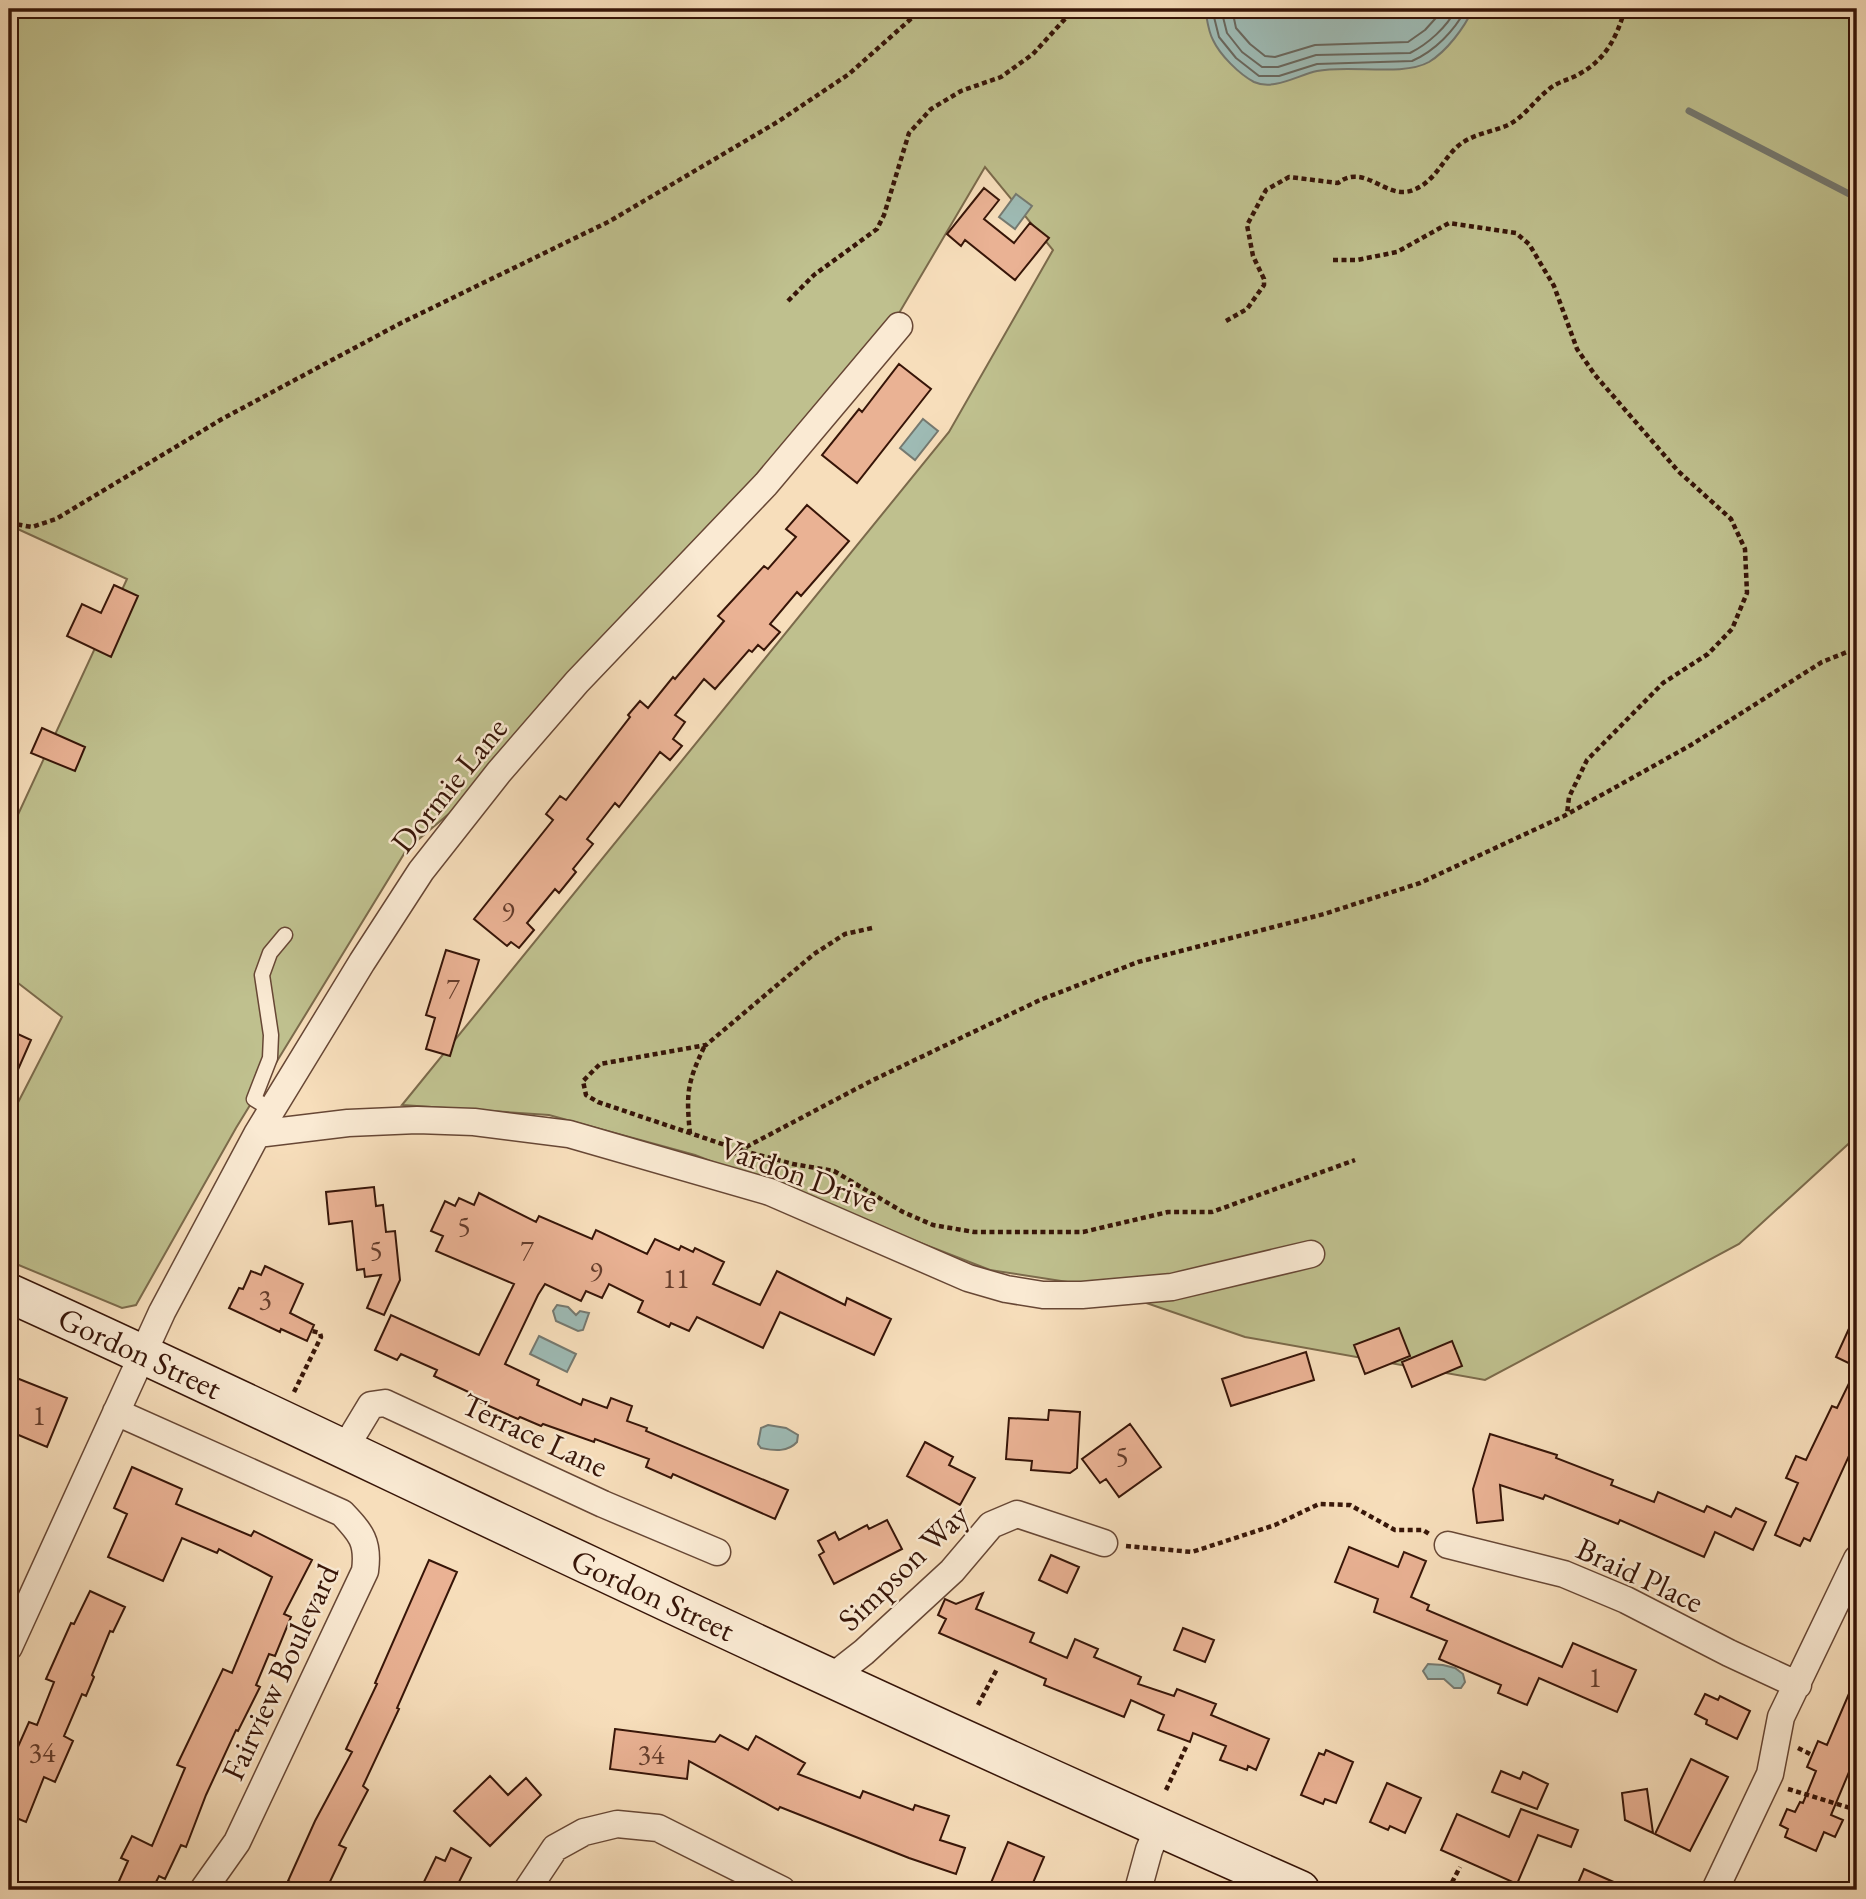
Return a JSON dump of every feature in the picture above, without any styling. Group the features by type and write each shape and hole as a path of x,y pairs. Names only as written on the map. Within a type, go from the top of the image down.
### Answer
{"main road":[{"name":"Gordon Street","path":"9,1293 143,1353 588,1565 1158,1828 1300,1890"}],"street":[{"name":"Dormie Lane","path":"9,1647 162,1312 257,1134 421,871 499,772 577,682 766,484 900,326"},
{"name":"Vardon Drive","path":"257,1134 348,1123 417,1120 474,1122 569,1134 770,1192 968,1278 1006,1289 1043,1295 1082,1295 1172,1287 1311,1254"},
{"name":"Terrace Lane","path":"345,1448 371,1405 386,1403 603,1504 717,1552"},
{"name":"Fairview Boulevard","path":"116,1412 342,1513 361,1532 367,1554 365,1571 237,1842 203,1890"},
{"name":"Simpson Way","path":"832,1677 864,1652 952,1571 991,1525 1017,1514 1104,1543"},
{"name":"Braid Place","path":"1448,1545 1564,1574 1626,1600 1798,1685"},
{"path":"1715,1890 1770,1774 1781,1717 1849,1596 1857,1559"},
{"path":"527,1890 531,1880 555,1848 584,1832 617,1824 658,1828 782,1890"},
{"path":"1138,1890 1158,1828"}],"lane":[{"path":"272,1110 254,1099 270,1058 271,1035 262,975 270,953 285,936"}],"path":[{"path":"9,523 32,527 56,519 222,419 401,323 610,221 779,121 849,74 922,9"},
{"path":"788,301 814,275 877,229 892,192 909,133 931,109 961,92 1001,77 1033,54 1074,9"},
{"path":"1227,321 1247,309 1264,285 1264,279 1253,256 1247,225 1266,190 1289,177 1338,183 1346,177 1359,176 1394,191 1411,192 1430,181 1459,145 1520,118 1556,83 1580,74 1599,61 1611,46 1625,9"},
{"path":"1333,260 1357,260 1397,252 1449,223 1516,233 1528,244 1554,286 1577,349 1595,375 1678,471 1731,519 1745,549 1746,593 1732,629 1708,654 1663,683 1587,760 1569,797 1567,815"},
{"path":"699,1172 872,1081 1040,1000 1138,962 1324,914 1420,883 1567,815 1691,745 1822,662 1857,648"},
{"path":"690,1134 687,1106 689,1081 706,1045 814,954 845,934 872,928"},
{"path":"706,1045 600,1063 583,1081 586,1095 598,1102 740,1150 793,1164 834,1171 903,1212 933,1225 974,1232 1083,1232 1168,1212 1212,1212 1355,1160"},
{"path":"292,1396 321,1337 320,1333 312,1331"},
{"path":"1104,1543 1192,1552 1275,1525 1319,1504 1350,1505 1395,1530 1423,1530 1448,1545"},
{"path":"978,1705 996,1669"},
{"path":"1167,1790 1186,1747"},
{"path":"1797,1748 1810,1754"},
{"path":"1770,1774 1779,1786 1857,1810"},
{"path":"1448,1890 1460,1867"}],"green space":[{"path":"9,9 1857,9 1857,1136 1739,1244 1485,1380 1245,1337 1100,1287 990,1270 695,1155 549,1115 402,1105 949,432 1053,250 985,167 895,320 500,771 407,849 236,1128 136,1305 122,1308 9,1261 9,1120 62,1017 9,976 9,834 127,579 9,525"}],"water":[{"path":"1205,9 1473,9 1460,31 1429,62 1405,69 1330,69 1270,85 1248,79 1225,58 1211,36"},
{"path":"1016,194 1032,206 1015,229 999,217"},
{"path":"923,419 938,431 915,460 900,448"},
{"path":"557,1305 568,1307 576,1315 580,1311 589,1313 583,1330 578,1331 556,1321 553,1311"},
{"path":"539,1336 576,1354 567,1372 530,1354"},
{"path":"768,1425 786,1428 798,1435 797,1442 790,1448 781,1450 761,1448 758,1444 761,1428"},
{"path":"1428,1664 1455,1668 1463,1674 1465,1682 1461,1688 1454,1688 1444,1679 1428,1679 1423,1671"}],"building":[{"path":"984,188 999,200 984,219 1014,243 1030,223 1049,238 1015,280 965,240 961,246 947,234"},
{"path":"899,364 931,389 857,483 822,455 859,409 862,412"},
{"path":"807,505 849,541 801,596 797,592 770,624 780,632 764,650 758,645 752,652 749,650 715,689 704,679 675,715 685,722 673,739 682,746 670,760 660,752 619,807 615,803 587,839 593,844 573,869 576,872 559,893 555,889 527,923 534,930 519,948 511,942 507,946 474,919 553,820 546,814 560,796 566,800 630,717 628,715 640,701 648,708 724,621 718,616 764,566 768,569 796,537 786,529"},
{"path":"114,585 138,596 111,657 67,636 82,604 101,613"},
{"path":"42,728 85,747 75,771 31,753"},
{"path":"446,950 479,960 450,1056 426,1049 435,1018 426,1015"},
{"path":"9,1030 31,1040 9,1090"},
{"path":"374,1187 376,1206 383,1205 386,1232 395,1231 400,1280 384,1315 367,1308 381,1275 365,1277 364,1269 357,1270 352,1221 329,1224 326,1192"},
{"path":"479,1193 536,1222 539,1216 592,1239 596,1230 647,1254 655,1239 679,1250 681,1246 693,1252 695,1248 724,1262 713,1284 760,1305 777,1271 845,1305 847,1298 891,1319 874,1355 780,1312 763,1348 697,1317 689,1331 671,1323 669,1327 638,1312 643,1301 609,1284 602,1298 586,1291 581,1301 545,1284 538,1295 505,1364 539,1380 537,1385 581,1405 583,1399 607,1408 611,1398 632,1406 627,1421 788,1490 775,1519 673,1474 671,1478 646,1467 649,1459 595,1439 594,1442 520,1417 518,1419 473,1399 475,1395 434,1376 437,1370 401,1354 397,1360 375,1350 391,1315 479,1355 514,1284 436,1251 443,1236 431,1231 445,1201 455,1206 459,1198 474,1205"},
{"path":"265,1266 303,1284 290,1313 314,1325 307,1341 281,1329 280,1332 229,1308 239,1288 243,1289 251,1271 261,1275"},
{"path":"1857,1311 1857,1367 1836,1357"},
{"path":"1399,1328 1410,1356 1365,1374 1354,1345"},
{"path":"1452,1341 1462,1366 1412,1387 1402,1362"},
{"path":"1306,1352 1314,1380 1231,1406 1222,1379"},
{"path":"1857,1367 1857,1449 1853,1447 1810,1541 1804,1538 1800,1546 1775,1535 1798,1483 1786,1478 1796,1456 1806,1460 1832,1406 1837,1408"},
{"path":"9,1375 67,1398 47,1447 9,1431"},
{"path":"1049,1410 1080,1412 1077,1468 1070,1473 1031,1470 1032,1461 1006,1459 1009,1418 1048,1420"},
{"path":"1130,1424 1161,1467 1119,1497 1106,1479 1100,1483 1082,1459"},
{"path":"1490,1434 1557,1455 1556,1458 1613,1480 1611,1485 1654,1502 1658,1492 1704,1512 1707,1506 1731,1517 1736,1508 1766,1522 1753,1550 1715,1532 1704,1557 1620,1520 1618,1524 1545,1495 1543,1499 1500,1485 1503,1520 1477,1523 1473,1489"},
{"path":"925,1442 953,1457 949,1465 975,1478 960,1505 907,1476"},
{"path":"132,1467 182,1489 176,1504 251,1536 254,1531 312,1560 284,1614 291,1617 275,1656 269,1654 256,1685 260,1687 238,1731 236,1730 186,1847 181,1845 165,1879 159,1876 152,1890 115,1890 128,1861 121,1858 132,1836 152,1846 185,1768 177,1765 223,1669 232,1673 272,1577 219,1549 217,1553 182,1538 163,1581 108,1557 127,1514 114,1508"},
{"path":"887,1520 902,1549 834,1584 819,1555 824,1552 818,1541 835,1532 839,1540 867,1525 869,1529"},
{"path":"1349,1547 1398,1567 1404,1552 1426,1561 1411,1597 1429,1605 1427,1610 1562,1667 1573,1643 1636,1670 1617,1712 1539,1678 1527,1705 1498,1693 1501,1685 1439,1659 1447,1641 1374,1612 1378,1599 1335,1582"},
{"path":"1051,1555 1079,1567 1067,1593 1039,1580"},
{"path":"429,1560 457,1572 363,1786 368,1790 339,1845 346,1848 326,1890 308,1890 288,1881 315,1821 352,1752 346,1749 377,1684 375,1683"},
{"path":"90,1591 125,1607 113,1632 110,1631 86,1696 82,1694 64,1736 73,1741 55,1782 44,1777 26,1822 9,1815 9,1767 29,1722 37,1725 54,1682 46,1679 71,1623 74,1624"},
{"path":"983,1593 976,1609 1034,1633 1030,1642 1067,1658 1075,1639 1098,1649 1094,1657 1141,1677 1138,1684 1174,1696 1177,1689 1216,1704 1211,1715 1269,1739 1256,1770 1248,1766 1247,1770 1220,1760 1226,1746 1193,1733 1190,1742 1158,1730 1164,1715 1131,1700 1124,1717 1044,1685 1046,1679 939,1633 946,1619 938,1615 945,1599 956,1604"},
{"path":"1183,1628 1214,1640 1205,1662 1174,1650"},
{"path":"1857,1675 1857,1753 1831,1815 1843,1820 1835,1837 1824,1832 1816,1851 1785,1837 1788,1829 1780,1825 1787,1809 1795,1812 1800,1802 1803,1803 1816,1771 1807,1767 1818,1741 1827,1745"},
{"path":"1705,1694 1718,1700 1720,1696 1750,1711 1737,1739 1706,1724 1707,1720 1695,1714"},
{"path":"615,1729 715,1742 720,1735 748,1750 756,1736 805,1763 798,1774 860,1798 863,1791 913,1810 915,1805 949,1816 940,1840 965,1848 956,1874 780,1807 778,1810 689,1761 687,1779 610,1769"},
{"path":"1326,1750 1353,1762 1336,1803 1325,1799 1323,1804 1301,1795 1319,1753 1324,1755"},
{"path":"1691,1759 1728,1777 1690,1851 1655,1834"},
{"path":"1501,1771 1520,1779 1523,1772 1548,1784 1537,1809 1492,1792"},
{"path":"490,1776 508,1795 526,1778 541,1795 490,1846 454,1811"},
{"path":"1387,1783 1421,1798 1405,1833 1390,1826 1388,1830 1370,1822"},
{"path":"1647,1789 1653,1833 1625,1820 1622,1793"},
{"path":"1521,1809 1578,1830 1571,1847 1538,1835 1517,1884 1441,1850 1457,1814 1509,1837"},
{"path":"1008,1842 1044,1857 1030,1890 988,1890"},
{"path":"451,1848 471,1858 455,1890 420,1890 436,1857 445,1861"},
{"path":"1584,1869 1632,1890 1575,1890"}],"waterway":[{"path":"1689,111 1857,198"}]}
